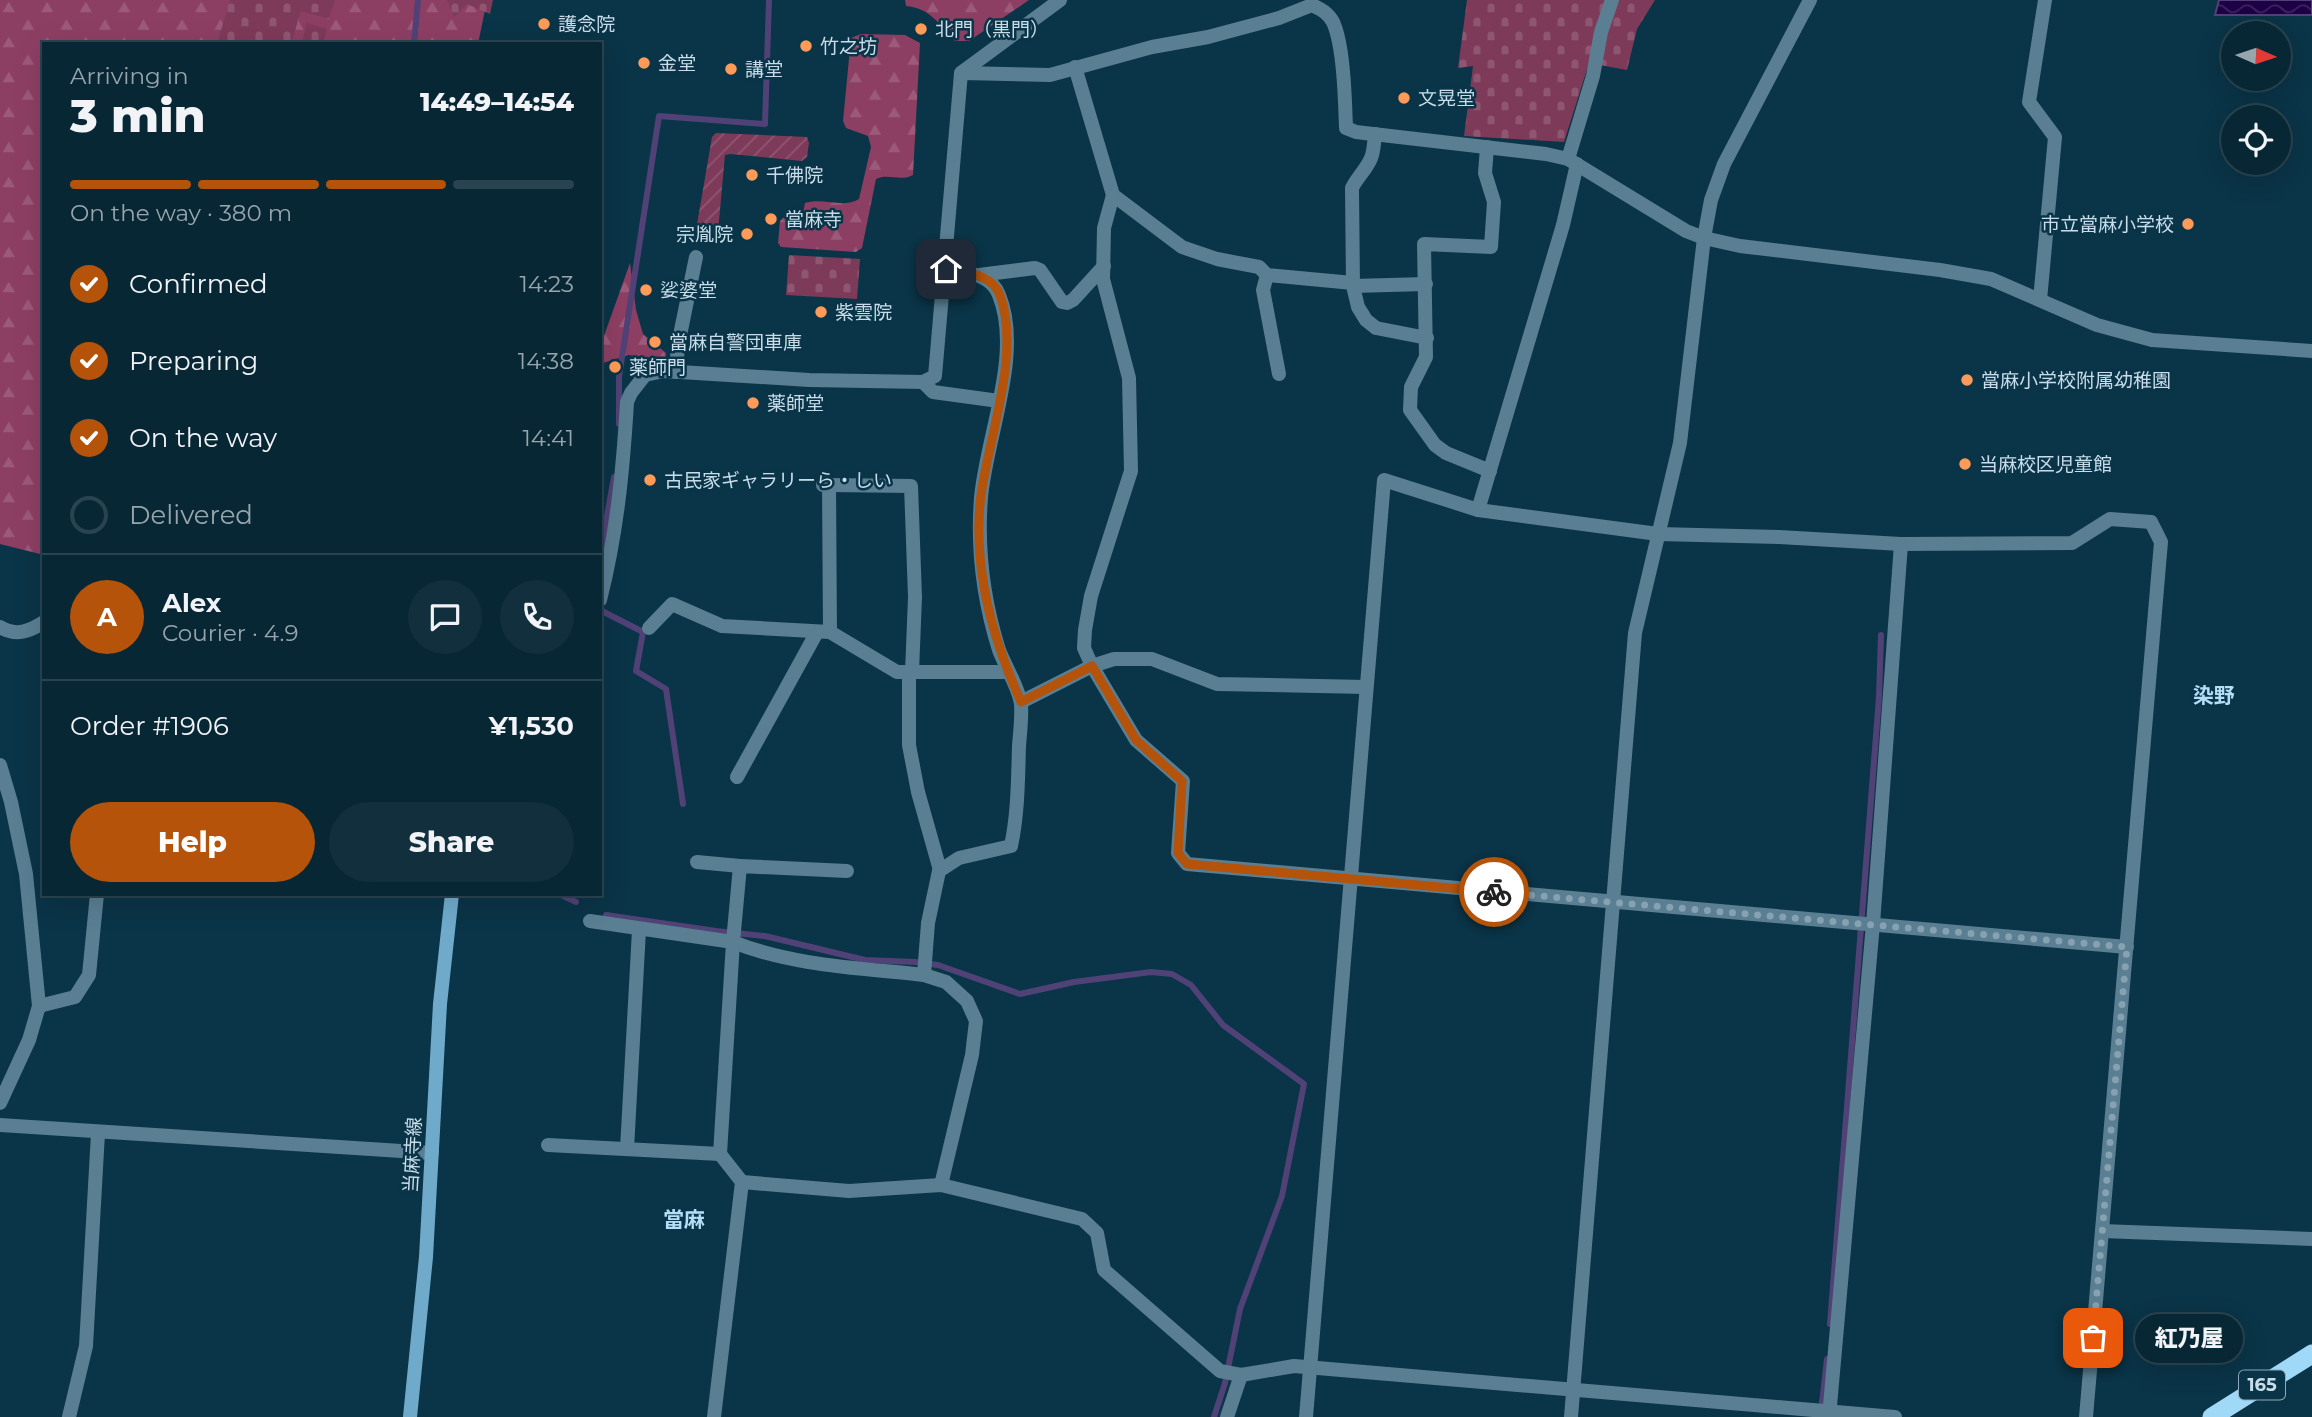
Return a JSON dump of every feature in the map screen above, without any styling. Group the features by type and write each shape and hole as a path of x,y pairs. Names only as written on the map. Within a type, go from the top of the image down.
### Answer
{"highway":[{"name":"165","path":"2212,1417 2312,1354"}],"main road":[{"name":"当麻寺線","path":"410,1417 426,1256 440,1004 452,896"}],"street":[{"path":"602,592 621,497 628,402 631,393 645,375 664,371 809,380 923,382 935,376 961,73 1060,0"},
{"path":"1478,510 1563,225 1572,162 1601,32 1612,0"},
{"path":"1571,1417 1635,634 1680,443 1704,238 1712,200 1724,164 1810,0"},
{"path":"2040,300 2055,137 2029,102 2045,0"},
{"path":"961,73 1050,75 1152,47 1208,37 1279,18 1314,3 1325,11 1336,32 1344,79 1346,128 1356,132 1546,154 1572,162 1686,231 1704,238 1740,246 1940,270 1991,279 2096,325 2152,340 2312,351"},
{"path":"1075,67 1113,195 1104,228 1103,279 1129,378 1132,471 1091,596 1084,648 1136,740 1182,781 1178,853 1187,864 2127,947"},
{"path":"1375,134 1373,155 1357,176 1352,188 1353,285 1358,307 1366,320 1376,328 1427,338"},
{"path":"1487,147 1485,173 1494,202 1491,247 1424,244 1426,357 1411,387 1410,410 1435,445 1446,453 1490,471"},
{"path":"1113,195 1182,247 1217,259 1259,267 1267,275 1353,285 1426,284"},
{"path":"676,372 678,345 696,257"},
{"path":"946,269 979,275 1035,268 1040,270 1062,302 1066,303 1073,300 1104,266"},
{"path":"940,870 959,858 1011,846 1017,818 1021,702 992,627 980,541 981,496 1007,357 1006,329 1000,296 993,283 979,275"},
{"path":"1267,275 1264,290 1279,373"},
{"path":"923,382 933,392 999,401"},
{"path":"1306,1417 1384,480 1478,510 1658,534 1901,544 2072,543 2110,519 2151,522 2161,542 2086,1417"},
{"path":"737,777 823,632 826,485 911,486 915,597 909,745 918,792 940,870 928,923 925,966"},
{"path":"1830,1414 1873,924 1901,544"},
{"path":"649,628 672,604 722,626 823,632 897,673 1008,672"},
{"path":"0,627 10,632 25,632 42,623"},
{"path":"1021,702 1092,666 1115,659 1152,660 1217,684 1366,687"},
{"path":"0,765 11,802 26,874 39,1006 29,1040 0,1103"},
{"path":"697,862 847,871"},
{"path":"714,1417 742,1182 720,1154 740,866"},
{"path":"39,1006 75,997 89,975 97,896"},
{"path":"590,921 639,930 734,935 762,954 838,965 925,966 967,1001 976,1021 969,1068 941,1185"},
{"path":"627,1149 639,930"},
{"path":"0,1125 432,1153"},
{"path":"69,1417 86,1346 98,1133"},
{"path":"548,1145 720,1154"},
{"path":"742,1182 849,1191 941,1185 1082,1219 1097,1233 1104,1270 1220,1371 1238,1375 1294,1366 1310,1367 1830,1414 1895,1417"},
{"path":"2102,1231 2312,1239"},
{"path":"1227,1417 1238,1375"}],"green space":[{"path":"0,0 487,0 478,42 42,42 42,554 0,544"},
{"path":"230,0 335,0 329,19 301,11 292,42 218,42"},
{"path":"447,0 493,0 490,14 467,4 454,17"},
{"path":"905,0 1029,0 969,41 955,41 928,13 906,6"},
{"path":"1467,0 1655,0 1637,29 1627,70 1589,63 1564,142 1464,136 1473,66 1458,68"},
{"path":"306,23 327,29 324,42 302,42"},
{"path":"861,34 905,35 920,43 913,175 876,179 862,248 856,252 781,247 778,243 780,221 785,216 800,217 805,203 846,203 859,199 871,147 868,136 846,128 843,121 851,38"},
{"path":"716,133 807,137 809,143 807,157 802,161 725,155 718,232 713,235 696,230 712,137"},
{"path":"789,255 860,259 857,299 786,295"},
{"path":"630,263 636,310 643,334 666,353 665,359 628,355 602,363 602,341"}],"water":[{"path":"2219,0 2312,0 2312,15 2215,15"}],"waterway":[{"path":"414,42 418,0"},
{"path":"619,424 619,377 659,116 765,124 769,0"},
{"path":"602,544 614,477"},
{"path":"602,611 643,632 636,671 666,689 683,804"},
{"path":"1830,1324 1879,697 1881,635"},
{"path":"563,896 576,902"},
{"path":"606,915 765,936 865,960 938,965 1020,994 1074,982 1151,972 1172,974 1191,985 1223,1025 1304,1084 1282,1196 1240,1309 1225,1383 1214,1417"},
{"path":"1821,1411 1827,1359"}],"way so far":[{"path":"1494,892 2127,947 2093,1338"}],"place":[{"name":"護念院","path":"544,24"},
{"name":"北門（黒門）","path":"921,29"},
{"name":"竹之坊","path":"806,46"},
{"name":"金堂","path":"644,63"},
{"name":"講堂","path":"731,69"},
{"name":"文晃堂","path":"1404,98"},
{"name":"千佛院","path":"752,175"},
{"name":"當麻寺","path":"771,219"},
{"name":"市立當麻小学校","path":"2188,224"},
{"name":"宗胤院","path":"747,234"},
{"name":"娑婆堂","path":"646,290"},
{"name":"紫雲院","path":"821,312"},
{"name":"當麻自警団車庫","path":"655,342"},
{"name":"薬師門","path":"615,367"},
{"name":"當麻小学校附属幼稚園","path":"1967,380"},
{"name":"薬師堂","path":"753,403"},
{"name":"当麻校区児童館","path":"1965,464"},
{"name":"古民家ギャラリーら・しい","path":"650,480"},
{"name":"紅乃屋","path":"2093,1338"}],"district":[{"name":"染野","path":"2214,696"},
{"name":"當麻","path":"684,1220"}],"route":[{"path":"946,269 979,275 993,283 1000,296 1006,329 1007,357 981,496 980,541 992,627 1021,702 1092,666 1136,740 1182,781 1178,853 1187,864 1494,892"}]}
